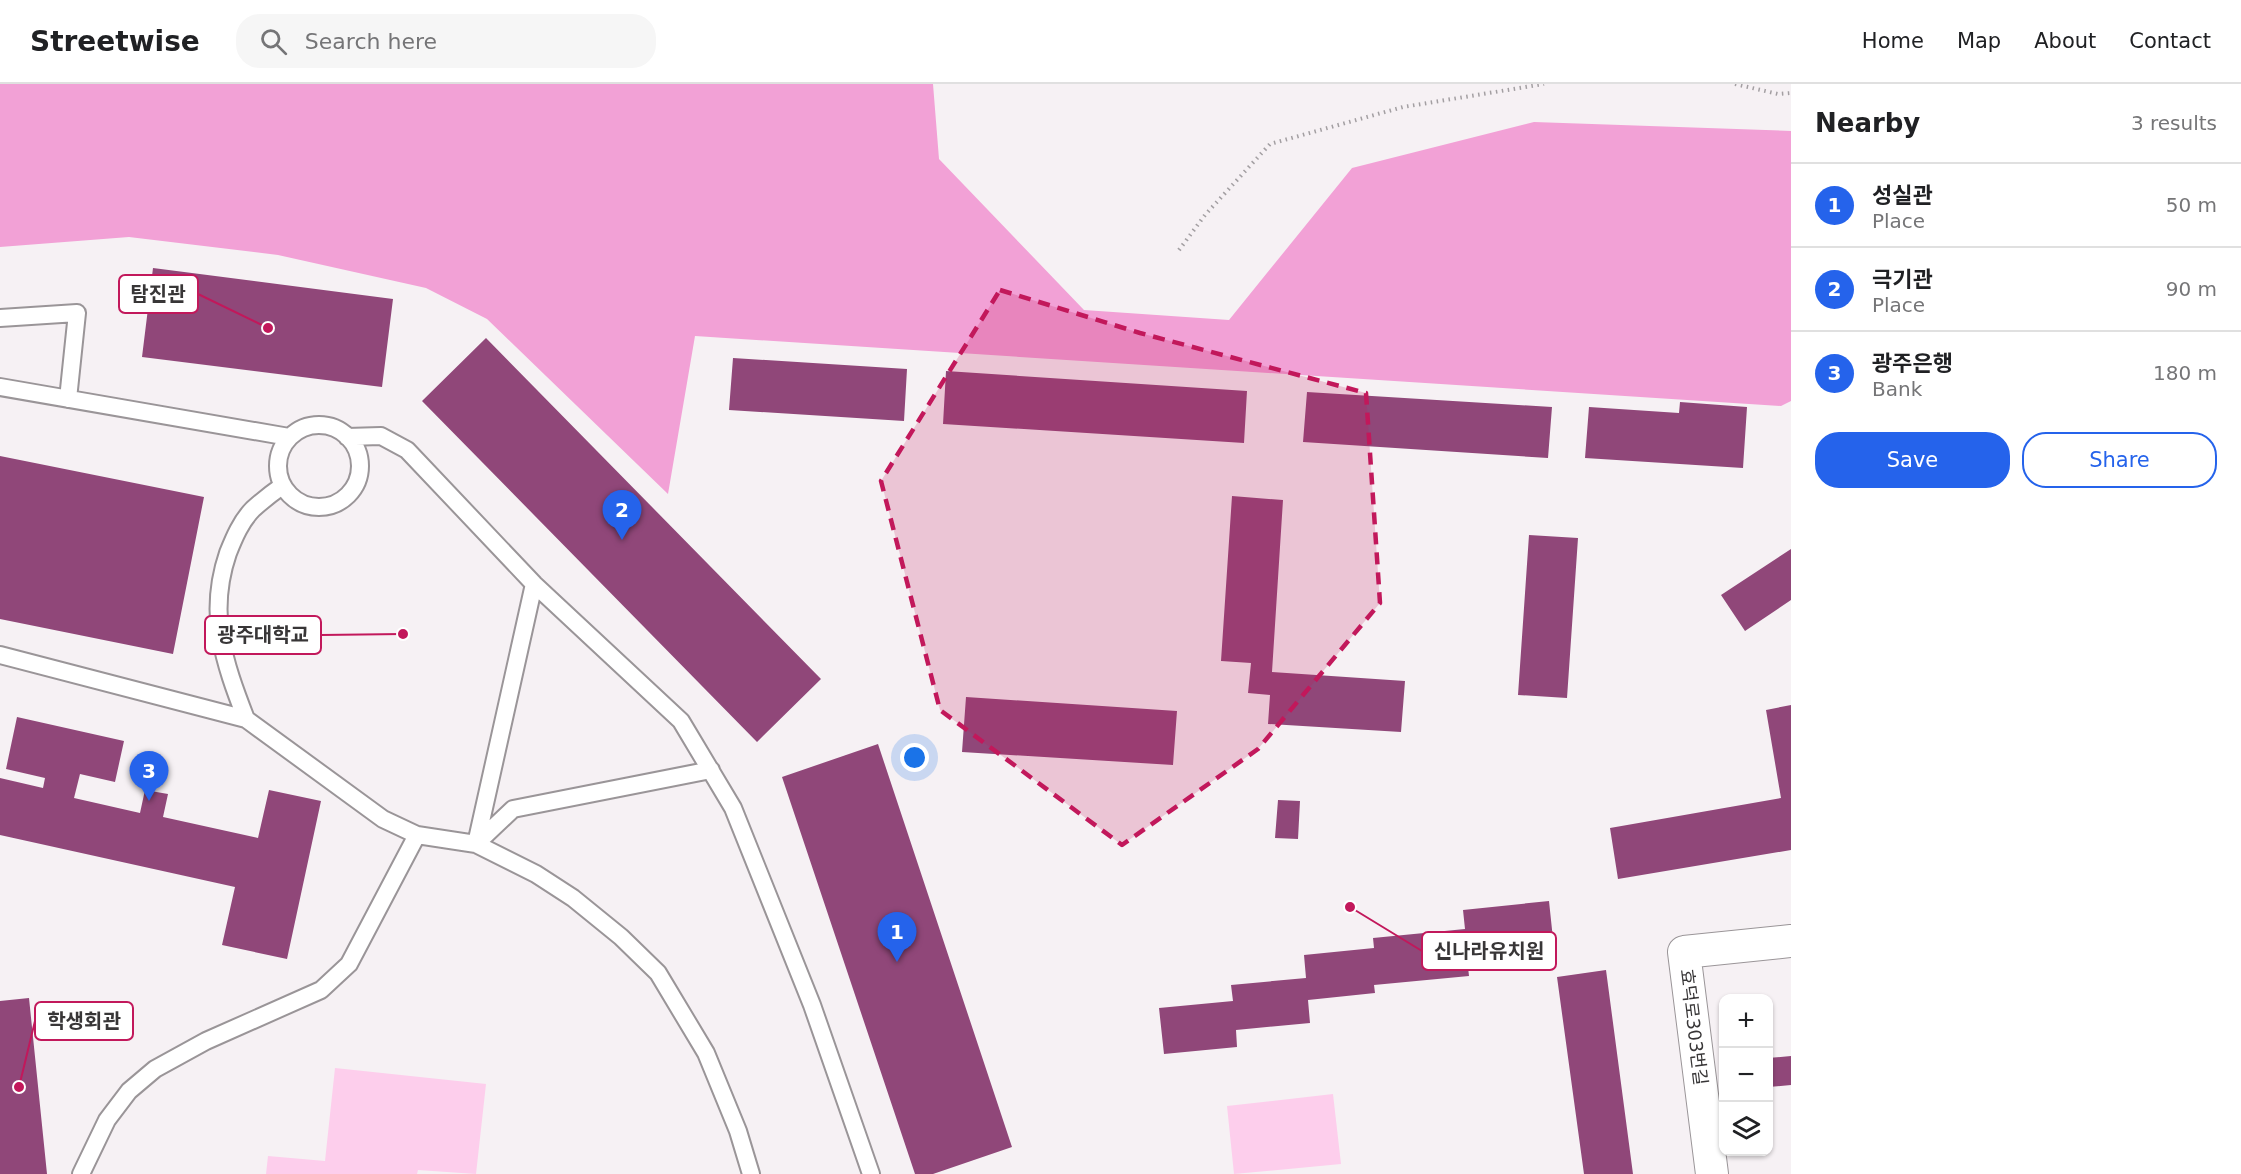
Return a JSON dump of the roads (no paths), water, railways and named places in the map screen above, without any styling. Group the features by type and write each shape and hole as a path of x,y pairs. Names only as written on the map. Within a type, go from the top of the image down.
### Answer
{"street":[{"name":"효덕로303번길","path":"1712,1174 1684,952 1791,941"}],"lane":[{"path":"0,318 77,313 68,399"},
{"path":"0,387 289,437"},
{"path":"312,425 325,425 348,436 356,447 359,466 356,485 348,495 332,505 313,507 300,504 290,496 282,486 278,473 278,460 289,437 312,425"},
{"path":"348,436 381,436 407,450 534,584 681,721 733,808 812,1005 871,1174"},
{"path":"246,719 230,678 218,628 220,575 234,537 252,510 282,486"},
{"path":"476,844 534,584"},
{"path":"0,655 246,719 383,819 417,835 476,844 537,874 573,898 621,937 658,973 706,1053 738,1131 751,1174"},
{"path":"476,844 513,810 711,770"},
{"path":"81,1174 106,1120 129,1091 155,1068 206,1041 321,990 349,964 417,835"}],"place":[{"name":"탐진관","path":"268,328"},
{"name":"극기관","path":"622,540"},
{"name":"광주대학교","path":"403,634"},
{"name":"광주은행","path":"149,801"},
{"name":"신나라유치원","path":"1350,907"},
{"name":"성실관","path":"897,962"},
{"name":"학생회관","path":"19,1087"}]}
